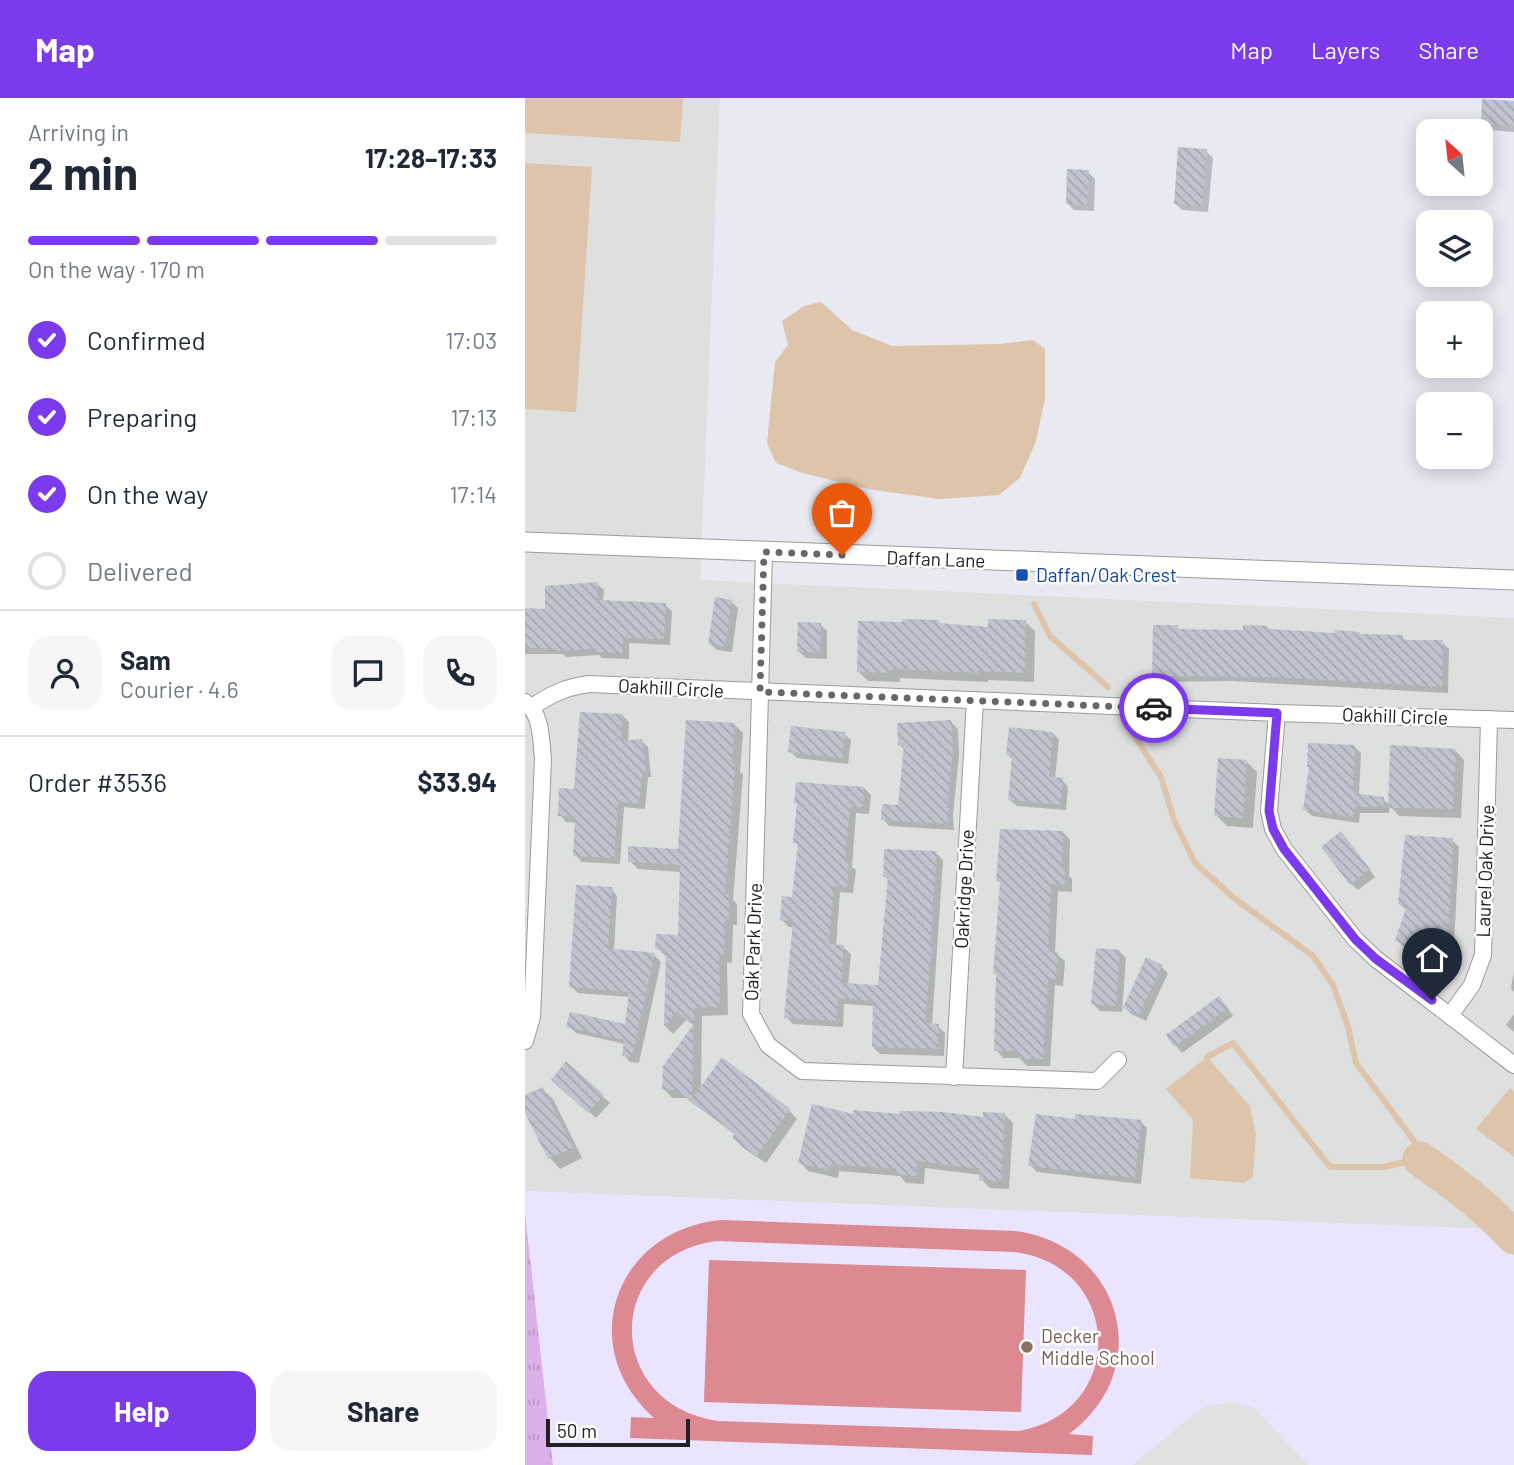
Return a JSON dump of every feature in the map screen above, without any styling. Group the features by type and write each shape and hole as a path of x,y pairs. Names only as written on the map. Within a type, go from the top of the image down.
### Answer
{"street":[{"name":"Daffan Lane","path":"525,542 1514,580"},
{"name":"Oak Park Drive","path":"764,552 751,1014 768,1045 802,1071 1097,1081 1118,1060"},
{"name":"Oakhill Circle","path":"529,704 567,687 589,684 1277,713 1514,720"},
{"name":"Oakridge Drive","path":"954,1077 975,700"},
{"path":"525,1041 532,1017 543,760 540,731 529,704"},
{"path":"1277,713 1269,811 1273,829 1284,849 1355,939 1376,959 1514,1065"},
{"name":"Laurel Oak Drive","path":"1451,1014 1472,985 1483,955 1489,719"}],"shaded area":[{"path":"525,98 720,98 700,580 1514,618 1514,1230 525,1191"},
{"path":"525,98 683,98 680,142 525,133"},
{"path":"525,163 592,167 576,412 525,409"},
{"path":"821,302 852,330 892,346 1000,344 1033,340 1045,349 1045,398 1036,441 1020,478 999,495 939,499 868,489 802,473 776,463 767,443 775,362 788,345 782,321 804,306"},
{"path":"1207,1057 1250,1106 1256,1135 1253,1177 1244,1183 1190,1178 1193,1120 1166,1089"},
{"path":"1510,1088 1514,1091 1514,1157 1476,1129"},
{"name":"Decker Middle School","path":"525,1191 1514,1230 1514,1465 553,1465 525,1213"},
{"path":"722,1220 1016,1231 1053,1241 1082,1260 1103,1285 1115,1314 1119,1346 1112,1377 1096,1408 1069,1434 1093,1436 1092,1455 630,1438 631,1417 654,1418 629,1389 616,1358 612,1326 618,1295 633,1268 655,1245 685,1228","holes":["716,1241 1014,1252 1050,1263 1076,1283 1092,1309 1098,1339 1094,1369 1080,1397 1055,1418 1019,1431 718,1421 680,1409 653,1388 637,1361 632,1330 637,1300 653,1273 679,1252"]},
{"path":"709,1260 1026,1270 1021,1412 704,1402"},
{"path":"1232,1402 1255,1408 1308,1465 1132,1465 1203,1407"}],"green space":[{"path":"525,1213 553,1465 525,1465"}],"building":[{"path":"1482,99 1514,101 1514,126 1493,125 1493,119 1481,119"},
{"path":"1178,147 1207,149 1202,206 1174,204"},
{"path":"1067,169 1089,170 1087,205 1066,204"},
{"path":"598,582 597,600 666,603 664,639 623,638 623,653 594,652 594,649 558,651 525,648 525,608 545,609 545,586"},
{"path":"715,597 732,600 725,647 708,644"},
{"path":"902,619 939,620 939,623 988,627 988,619 1026,620 1025,673 891,669 890,673 857,672 858,621 902,622"},
{"path":"798,622 821,623 820,653 797,652"},
{"path":"1153,625 1178,625 1178,629 1243,630 1243,625 1268,626 1268,629 1403,635 1403,640 1443,640 1442,687 1273,677 1152,676"},
{"path":"580,712 623,714 621,741 642,739 646,772 642,771 639,804 618,801 614,858 573,856 575,817 558,816 559,788 574,789"},
{"path":"686,720 735,723 732,763 735,764 725,894 729,894 729,918 725,917 724,955 719,955 720,1007 694,1008 692,1099 722,1057 790,1109 757,1156 732,1138 735,1133 676,1090 662,1090 663,1066 693,1025 677,1012 664,1027 666,950 655,949 656,934 678,935 680,865 628,862 628,846 678,849"},
{"path":"951,720 953,748 948,824 881,820 882,804 898,805 904,745 898,745 897,723"},
{"path":"791,726 845,732 842,758 788,752"},
{"path":"1009,727 1053,732 1049,777 1063,778 1060,805 1008,800 1012,756 1006,755"},
{"path":"1308,743 1355,745 1353,793 1384,797 1383,807 1354,807 1353,817 1303,810 1309,767"},
{"path":"1390,745 1456,749 1453,809 1388,808"},
{"path":"1218,758 1247,760 1243,818 1214,816"},
{"path":"796,782 864,787 863,807 850,807 845,861 849,862 847,887 834,886 829,944 844,945 841,983 878,985 888,877 883,877 884,849 937,851 925,1023 939,1024 938,1049 872,1047 873,1001 838,998 836,1021 784,1018 793,921 780,920 782,896 792,897 798,843 793,843"},
{"path":"1000,829 1063,831 1062,869 1065,869 1065,885 1051,884 1048,951 1058,952 1056,979 1048,978 1043,1059 1018,1059 1018,1051 994,1051 996,974 993,974 1000,882 996,881"},
{"path":"1341,831 1370,869 1350,885 1321,847"},
{"path":"1405,835 1453,838 1448,937 1441,956 1395,941 1407,905 1398,904"},
{"path":"576,885 612,887 608,948 655,953 632,1057 622,1056 624,1040 566,1027 570,1012 625,1024 629,992 569,987"},
{"path":"1096,948 1120,950 1116,1006 1091,1004"},
{"path":"1146,957 1162,965 1139,1015 1123,1008"},
{"path":"1219,996 1228,1008 1174,1047 1166,1035"},
{"path":"566,1061 604,1095 588,1113 551,1080"},
{"path":"543,1087 573,1148 548,1159 525,1113 525,1095"},
{"path":"812,1104 853,1114 853,1110 900,1114 900,1111 943,1112 983,1117 983,1112 1005,1113 1001,1181 979,1180 980,1169 917,1161 916,1176 896,1175 896,1169 831,1164 829,1170 798,1163"},
{"path":"1036,1114 1075,1119 1075,1114 1141,1120 1135,1178 1028,1166"}],"waterway":[{"path":"1034,604 1050,636 1108,687"},
{"path":"1128,726 1161,777 1174,820 1195,863 1234,898 1313,956 1333,985 1348,1027 1356,1063 1414,1141 1420,1159 1383,1167 1330,1167 1233,1043 1207,1057"},
{"path":"1420,1159 1469,1195 1514,1237"}],"way so far":[{"path":"842,555 764,552 760,692 1154,708"}],"place":[{"name":"Daffan/Oak Crest","path":"1022,575"},
{"name":"Decker Middle School","path":"1027,1347"}],"route":[{"path":"1154,708 1277,713 1269,811 1273,829 1284,849 1355,939 1376,959 1432,1000"}]}
